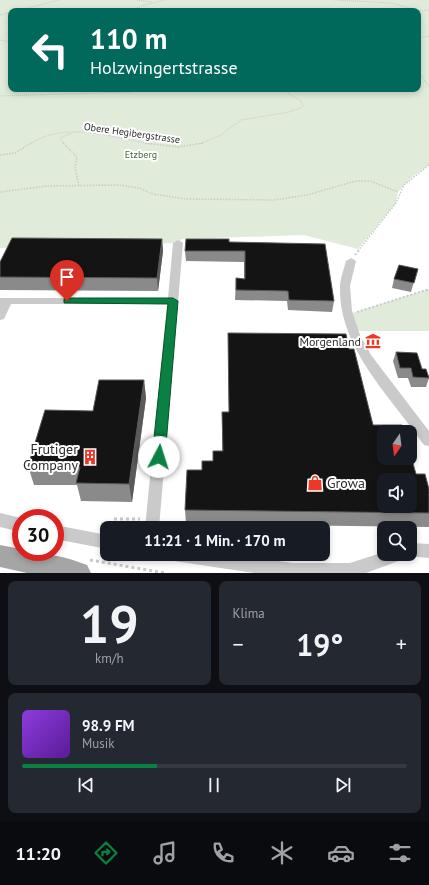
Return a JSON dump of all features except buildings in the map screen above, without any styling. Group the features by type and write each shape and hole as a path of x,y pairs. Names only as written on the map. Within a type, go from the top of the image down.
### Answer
{"main road":[{"path":"0,556 83,566"}],"street":[{"path":"152,521 178,243"},
{"path":"351,261 347,272 344,292 353,331 364,353 429,441"},
{"path":"0,316 3,301 173,301"},
{"path":"0,520 12,523"},
{"path":"64,534 100,541"},
{"path":"417,550 429,551"},
{"path":"226,561 300,571 350,571 379,561"}],"path":[{"path":"28,8 59,0"},
{"path":"137,0 153,2"},
{"path":"138,8 153,2 165,0"},
{"path":"335,0 392,3 409,8"},
{"path":"421,75 429,87"},
{"path":"0,96 130,92"},
{"name":"Obere Hegibergstrasse","path":"0,155 22,151 42,137 53,134 74,132 100,134 164,146 195,145 224,133 236,122 243,119 281,114 303,107 302,102 287,92"},
{"path":"74,132 60,138 60,140 76,157 74,168 79,186"},
{"path":"351,261 358,249 396,202 398,192 412,177 429,165"},
{"path":"0,192 47,186 119,185 139,188 153,194 186,199 274,200 307,195 356,181 370,181 398,192"},
{"path":"349,314 429,289"},
{"path":"114,519 129,521"},
{"path":"83,566 165,573"}],"green space":[{"name":"Etzberg","path":"0,0 429,0 429,165 412,177 398,192 396,203 358,249 304,235 181,239 180,243 0,248"},
{"path":"429,289 429,331 353,331 349,314"}],"place":[{"name":"Morgenland","path":"373,341"},
{"name":"Frutiger Company","path":"90,457"},
{"name":"Growa","path":"315,483"}],"route":[{"path":"67,301 173,301 159,457"}]}
